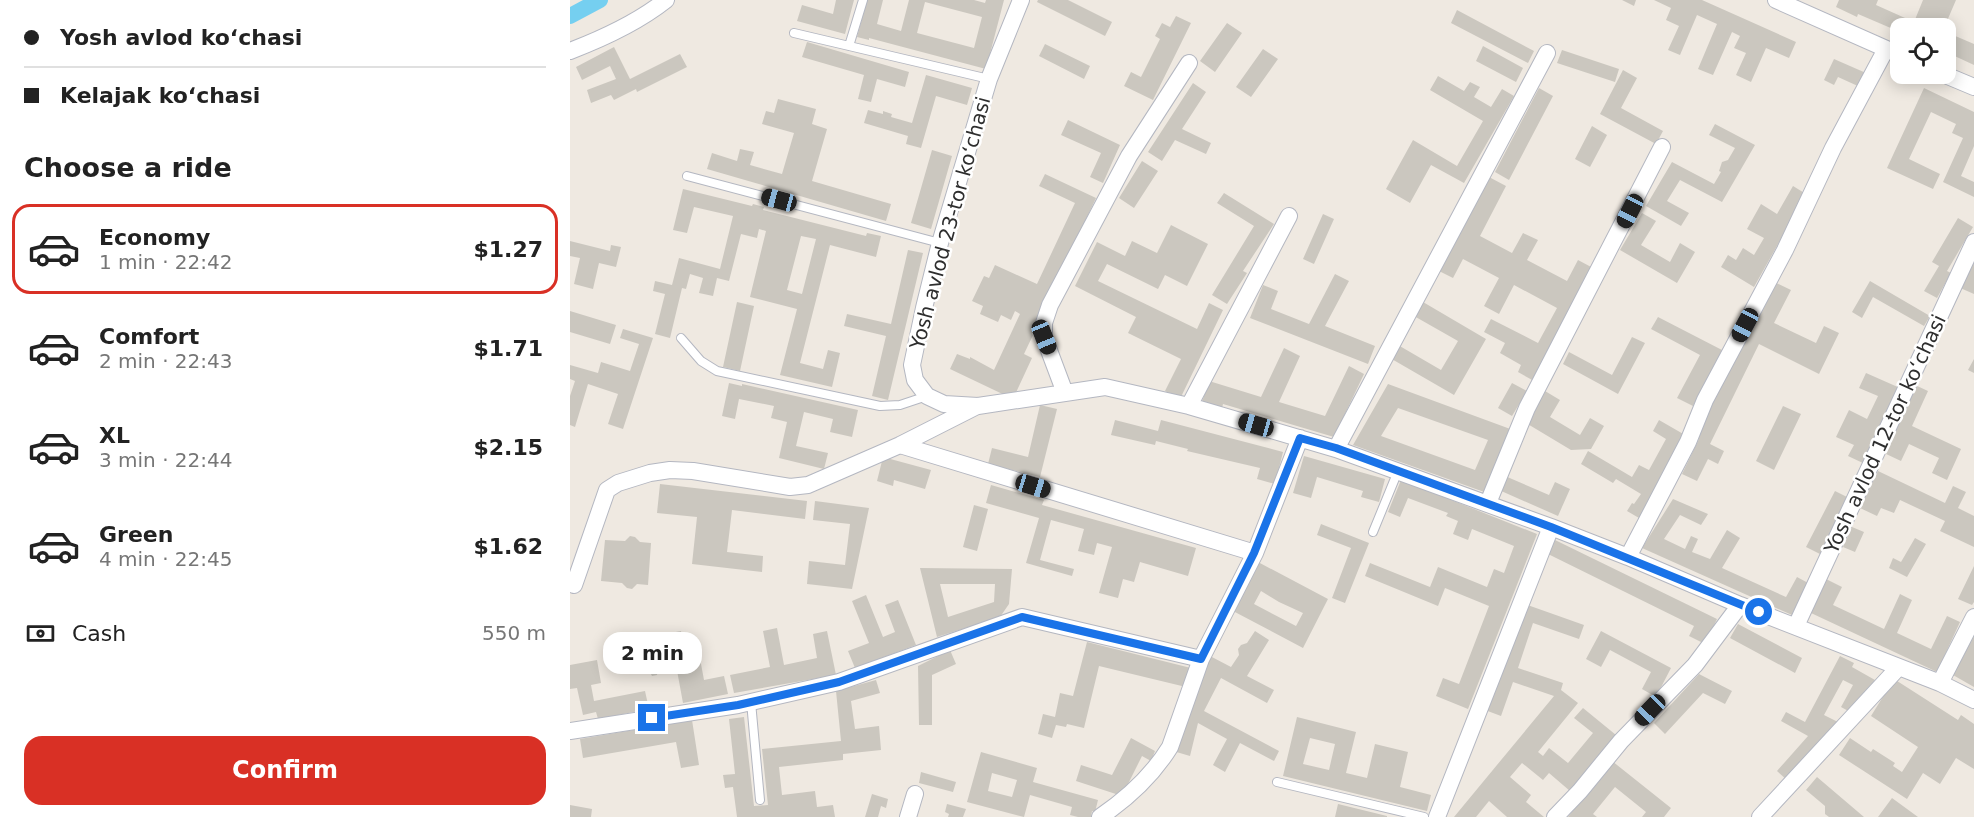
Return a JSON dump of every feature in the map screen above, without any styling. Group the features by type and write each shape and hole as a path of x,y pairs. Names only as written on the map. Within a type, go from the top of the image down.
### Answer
{"street":[{"path":"570,51 607,37 650,13 666,0"},
{"name":"Yosh avlod 23-tor koʻchasi","path":"927,396 915,380 912,365 924,308 940,243 989,79 1021,0"},
{"path":"1776,0 1890,51"},
{"path":"1336,448 1547,53"},
{"path":"1628,557 1688,442 1705,400 1785,250 1833,148 1890,57"},
{"path":"1065,393 1044,337 1044,323 1047,314 1129,156 1190,63"},
{"path":"1956,79 1974,87"},
{"path":"1488,504 1527,408 1662,147"},
{"path":"1189,406 1289,216"},
{"name":"Yosh avlod 12-tor koʻchasi","path":"1796,626 1974,242"},
{"path":"927,396 944,404 978,406 1106,387 1189,406 1336,448 1628,557 1740,605 1940,683 1974,700"},
{"path":"574,585 607,490 612,485 650,472 670,470 693,471 790,487 808,485 900,445 978,406"},
{"path":"1100,817 1134,792 1167,753 1201,659 1254,553 1300,438"},
{"path":"900,445 1254,553"},
{"path":"1437,817 1551,527"},
{"path":"1556,817 1621,741 1695,664 1740,605"},
{"path":"570,731 751,702 839,682 1022,617 1201,659"},
{"path":"1940,683 1974,617"},
{"path":"1760,817 1898,668"},
{"path":"908,817 915,794"}],"lane":[{"path":"849,46 863,0"},
{"path":"794,33 989,79"},
{"path":"687,176 940,243"},
{"path":"681,338 701,361 717,371 880,406 900,405 927,396"},
{"path":"1373,532 1398,471"},
{"path":"751,702 760,800"},
{"path":"1277,782 1424,817"}],"building":[{"path":"836,0 854,0 845,34 797,21 802,5 833,14"},
{"path":"867,0 883,0 877,24 901,31 909,0 974,0 985,3 986,0 1004,0 986,69 869,38 869,40 857,37","holes":["925,2 982,17 974,48 917,33"]},
{"path":"1038,0 1068,0 1112,22 1105,36 1037,2"},
{"path":"1622,0 1636,0 1634,6"},
{"path":"1654,0 1702,0 1796,42 1789,58 1766,48 1751,82 1736,75 1746,53 1734,48 1740,36 1732,32 1713,75 1698,69 1717,24 1697,15 1680,55 1668,50 1679,26 1666,20 1671,8"},
{"path":"1839,0 1878,0 1876,5 1905,18 1890,18 1890,28 1858,14 1857,17 1836,7"},
{"path":"1923,0 1956,0 1948,18 1916,18"},
{"path":"1457,10 1534,51 1528,63 1451,23"},
{"path":"1176,16 1191,23 1153,100 1124,86 1131,72 1141,77 1160,39 1155,36 1162,23 1170,27"},
{"path":"1227,23 1242,33 1215,72 1200,61"},
{"path":"1956,36 1974,44 1974,65 1956,57"},
{"path":"807,42 909,72 905,87 877,79 871,102 858,99 864,75 802,57"},
{"path":"1045,44 1090,66 1084,79 1039,56"},
{"path":"1483,46 1523,68 1516,82 1476,61"},
{"path":"614,47 630,79 680,54 687,67 637,92 636,89 614,100 611,95 591,103 587,90 616,79 610,66 582,80 576,67"},
{"path":"1263,49 1278,59 1251,97 1236,87"},
{"path":"1562,50 1619,69 1615,82 1557,63"},
{"path":"1834,59 1866,73 1860,87 1838,77 1834,85 1824,80"},
{"path":"1623,70 1637,78 1621,108 1663,131 1656,144 1600,114"},
{"path":"926,75 972,88 967,105 936,96 921,148 906,144 908,136 864,123 868,110 883,114 883,111 892,114 891,117 912,123"},
{"path":"1438,76 1464,91 1470,82 1480,87 1474,97 1491,107 1502,89 1514,96 1464,183 1431,165 1410,203 1386,189 1413,140 1457,166 1483,121 1430,90"},
{"path":"1193,83 1206,92 1182,129 1211,143 1206,154 1175,140 1162,161 1148,152"},
{"path":"1539,88 1553,96 1509,180 1495,172"},
{"path":"1924,88 1974,112 1974,146 1961,176 1974,182 1974,197 1943,182 1963,138 1952,133 1956,124 1931,112 1909,159 1940,174 1933,189 1887,168"},
{"path":"778,99 816,109 812,124 827,129 812,181 891,204 886,221 707,169 712,153 737,161 740,149 754,152 750,165 782,174 794,133 762,124 766,111 774,113"},
{"path":"1068,120 1120,145 1103,183 1090,177 1101,153 1061,135"},
{"path":"1715,124 1755,145 1722,202 1680,180 1667,201 1689,213 1681,226 1646,206 1672,162 1714,184 1721,172 1719,171 1722,162 1728,160 1735,148 1709,135"},
{"path":"1592,126 1607,135 1590,167 1575,159"},
{"path":"932,150 952,156 931,229 911,223"},
{"path":"1142,161 1158,171 1134,208 1119,198"},
{"path":"1045,174 1096,198 1032,334 1024,354 1032,358 1013,399 950,369 957,354 970,359 970,357 994,370 1020,314 1015,311 1011,320 1001,315 998,322 980,314 983,306 972,301 984,276 989,278 995,265 1037,284 1075,203 1039,186"},
{"path":"1489,177 1506,186 1480,236 1512,253 1523,233 1538,240 1527,260 1567,281 1578,260 1593,268 1534,381 1518,372 1521,365 1500,353 1505,343 1484,332 1491,319 1538,343 1557,308 1514,285 1499,314 1484,306 1499,278 1463,259 1453,278 1439,271"},
{"path":"1793,186 1806,194 1754,287 1721,267 1728,255 1736,260 1743,248 1754,255 1764,238 1747,229 1761,204 1777,214"},
{"path":"683,189 752,206 753,204 764,207 763,210 866,236 867,233 881,236 876,257 830,245 800,363 823,369 828,350 840,353 832,387 780,375 797,309 750,297 766,231 759,229 757,238 741,234 729,281 717,278 713,296 699,293 703,278 690,274 686,289 682,288 670,338 655,334 665,294 653,291 655,281 672,285 679,258 720,269 733,216 694,207 687,233 673,230","holes":["801,236 816,239 802,294 787,290"]},
{"path":"1224,193 1274,224 1243,271 1247,273 1227,304 1212,295 1254,226 1217,203"},
{"path":"1642,213 1656,221 1641,245 1670,262 1680,243 1695,252 1677,283 1620,250"},
{"path":"1323,214 1334,219 1314,264 1303,259"},
{"path":"1958,218 1973,227 1947,271 1951,273 1937,298 1924,291 1939,266 1932,262"},
{"path":"1171,225 1208,244 1187,286 1165,275 1158,289 1107,264 1098,281 1197,329 1209,303 1223,310 1180,399 1165,391 1181,359 1128,333 1136,317 1075,286 1097,242 1125,256 1132,241 1157,253"},
{"path":"570,241 610,251 611,245 621,247 616,267 599,263 593,289 574,284 580,258 570,256"},
{"path":"908,250 923,253 888,400 872,396 886,336 844,326 847,314 891,324"},
{"path":"1974,259 1974,294 1958,287"},
{"path":"1335,274 1349,281 1325,326 1375,346 1368,364 1250,318 1263,285 1278,291 1271,309 1309,324"},
{"path":"1772,281 1791,290 1774,323 1816,343 1824,326 1839,333 1819,374 1759,344 1710,444 1724,451 1718,464 1708,459 1697,481 1682,474 1699,439 1696,437"},
{"path":"1870,281 1930,316 1924,326 1873,297 1862,318 1852,312"},
{"path":"737,302 754,306 740,371 723,367"},
{"path":"1423,302 1486,339 1454,395 1390,358 1398,345 1441,370 1458,341 1414,316"},
{"path":"570,311 616,325 610,344 570,332"},
{"path":"1658,317 1722,350 1693,406 1677,398 1700,355 1651,329"},
{"path":"623,329 653,338 623,429 608,424 618,394 588,384 575,427 570,425 570,396 575,381 570,379 570,365 598,373 601,362 630,371 639,344 620,338"},
{"path":"1632,337 1645,343 1618,394 1563,364 1569,352 1612,375"},
{"path":"1284,348 1300,356 1279,402 1325,416 1349,366 1364,374 1334,437 1223,404 1222,408 1202,402 1209,381 1261,397"},
{"path":"1974,359 1974,373 1968,370"},
{"path":"1866,373 1900,388 1865,464 1848,456 1854,445 1836,437 1849,410 1867,419 1878,396 1859,388"},
{"path":"729,383 858,410 852,437 830,432 833,419 804,412 796,446 828,453 824,469 779,458 787,422 771,418 774,406 739,399 735,419 722,416"},
{"path":"1512,383 1527,391 1512,416 1498,408"},
{"path":"1388,384 1513,430 1487,493 1353,445","holes":["1398,408 1488,440 1475,470 1381,436"]},
{"path":"1915,385 1928,391 1912,426 1961,449 1947,480 1932,473 1939,458 1909,444 1901,461 1884,453"},
{"path":"1545,391 1560,400 1550,417 1580,435 1590,418 1604,426 1591,449 1571,450 1526,423"},
{"path":"1040,405 1057,409 1040,477 988,464 992,448 1028,457"},
{"path":"1783,406 1801,414 1774,470 1756,461"},
{"path":"1115,420 1158,431 1161,420 1283,452 1275,484 1257,479 1260,468 1187,451 1188,449 1156,441 1155,445 1111,435"},
{"path":"1659,420 1685,435 1639,518 1627,511 1641,494 1616,479 1613,483 1581,464 1588,451 1632,477 1639,465 1649,470 1666,439 1653,431"},
{"path":"1304,456 1385,479 1379,502 1361,497 1363,491 1317,477 1311,498 1293,493"},
{"path":"883,457 931,470 925,489 894,480 893,486 877,481"},
{"path":"1878,471 1945,503 1953,486 1966,492 1958,508 1974,516 1974,547 1940,531 1945,521 1900,500 1894,513 1881,508 1877,516 1860,508"},
{"path":"1505,476 1549,495 1555,482 1570,489 1558,516 1499,490"},
{"path":"1401,480 1537,534 1468,709 1436,696 1443,678 1459,684 1489,606 1445,588 1438,606 1365,576 1370,563 1430,587 1438,567 1487,587 1494,569 1504,573 1514,546 1472,529 1468,540 1453,534 1458,521 1446,516 1448,513 1408,498 1400,517 1388,512"},
{"path":"660,484 807,501 805,519 732,510 727,552 763,556 762,572 692,564 697,517 657,513"},
{"path":"991,485 1044,500 1042,505 1196,548 1188,576 1140,562 1134,582 1123,579 1118,598 1099,593 1112,547 1097,543 1094,555 1078,551 1084,529 1051,520 1040,560 1074,569 1072,576 1026,563 1039,518 986,503"},
{"path":"1835,491 1851,499 1822,555 1806,547"},
{"path":"1673,499 1708,514 1701,525 1680,515 1664,539 1685,549 1691,536 1698,539 1692,552 1710,559 1727,530 1740,538 1722,568 1786,597 1797,577 1810,584 1792,615 1642,548"},
{"path":"815,501 869,508 852,589 807,584 809,561 845,565 850,524 813,520"},
{"path":"974,505 988,509 977,551 963,547"},
{"path":"1321,524 1369,543 1345,603 1332,598 1351,548 1317,535"},
{"path":"1852,527 1864,532 1855,552 1843,547"},
{"path":"630,536 640,542 651,543 648,585 637,584 632,589 622,583 601,581 605,540 625,541"},
{"path":"1915,538 1926,544 1907,577 1889,568 1893,558 1901,562"},
{"path":"1555,540 1717,619 1705,644 1689,636 1694,626 1548,554"},
{"path":"1258,562 1328,599 1303,648 1233,611","holes":["1261,591 1303,613 1296,626 1254,604"]},
{"path":"1974,566 1974,602 1972,605 1958,599"},
{"path":"920,568 1012,569 1009,604 1000,617 937,637","holes":["940,584 995,584 994,602 948,617"]},
{"path":"1826,579 1842,587 1833,605 1884,629 1900,594 1912,600 1897,633 1931,649 1947,616 1960,622 1937,672 1811,613"},
{"path":"866,595 883,637 895,632 885,605 898,600 916,645 855,668 848,651 869,643 852,601"},
{"path":"1522,603 1584,625 1579,639 1533,623 1518,668 1563,683 1561,690 1578,703 1538,752 1543,756 1549,748 1568,763 1593,733 1574,718 1583,708 1616,735 1570,791 1549,773 1543,780 1522,763 1510,777 1531,795 1526,802 1544,817 1507,817 1489,801 1476,817 1454,817 1554,696 1513,682 1501,716 1485,710"},
{"path":"1738,624 1802,658 1795,673 1730,638"},
{"path":"777,628 784,665 817,658 813,634 827,631 836,675 734,693 730,675 770,667 763,631"},
{"path":"681,631 686,655 699,653 704,680 724,676 728,694 683,703 676,665 673,671 668,672 665,667 658,669 657,675 652,676 649,670 646,671 639,639"},
{"path":"1255,631 1269,640 1247,676 1274,690 1267,703 1221,678 1204,711 1279,751 1274,761 1240,743 1225,772 1213,765 1227,739 1198,723 1190,756 1173,751 1210,656 1231,667 1239,655 1238,649 1247,643"},
{"path":"1601,631 1671,668 1656,697 1642,689 1651,672 1610,650 1601,667 1586,659"},
{"path":"1974,636 1974,687 1953,675"},
{"path":"1087,642 1191,668 1186,687 1099,666 1084,728 1067,724 1066,727 1056,725 1052,738 1038,734 1043,714 1055,717 1060,693 1073,696"},
{"path":"950,650 956,664 932,675 932,725 919,725 918,666"},
{"path":"1840,656 1854,663 1852,667 1875,680 1852,713 1841,707 1853,685 1843,680 1824,715 1838,722 1787,780 1777,771 1808,736 1781,721 1786,712 1805,722"},
{"path":"597,660 601,683 591,685 594,701 645,691 649,709 598,719 596,712 583,715 577,688 570,689 570,665"},
{"path":"1699,674 1732,691 1725,704 1703,693 1665,734 1654,723"},
{"path":"1894,679 1958,720 1961,715 1974,724 1974,769 1956,758 1940,784 1923,773 1907,799 1839,755 1850,738 1871,752 1873,749 1895,763 1893,766 1902,772 1918,747 1871,716"},
{"path":"876,680 880,693 851,701 855,729 879,726 881,750 843,754 843,760 779,767 782,795 815,791 817,807 833,805 835,817 737,817 733,787 725,788 723,775 735,774 729,719 744,717 754,806 768,805 762,749 841,741 836,691"},
{"path":"1297,717 1356,732 1346,773 1367,778 1375,744 1408,752 1400,787 1431,795 1427,811 1283,776","holes":["1310,738 1335,744 1329,770 1303,764"]},
{"path":"692,720 699,765 681,768 676,742 583,758 580,739"},
{"path":"1131,738 1155,751 1151,761 1142,756 1122,796 1076,781 1081,765 1112,775"},
{"path":"981,752 1037,768 1033,782 1098,800 1091,817 1070,815 1072,807 1030,795 1024,817 967,802","holes":["992,773 1017,780 1012,797 988,791"]},
{"path":"1612,761 1671,808 1664,817 1642,817 1646,812 1615,787 1593,814 1597,817 1568,817"},
{"path":"921,772 956,782 953,792 919,783"},
{"path":"1817,777 1864,817 1829,817 1825,814 1825,806 1806,790"},
{"path":"872,794 888,799 886,808 881,806 878,817 865,817"},
{"path":"1892,798 1918,817 1878,817"},
{"path":"947,804 966,809 963,817 948,817 949,814 945,812"},
{"path":"1338,804 1387,816 1387,817 1335,817"},
{"path":"570,805 592,809 591,817 570,817"}],"waterway":[{"path":"570,16 600,0"}],"route":[{"path":"652,718 738,705 839,682 1022,617 1201,659 1254,553 1300,438 1336,448 1551,527 1759,612"}]}
